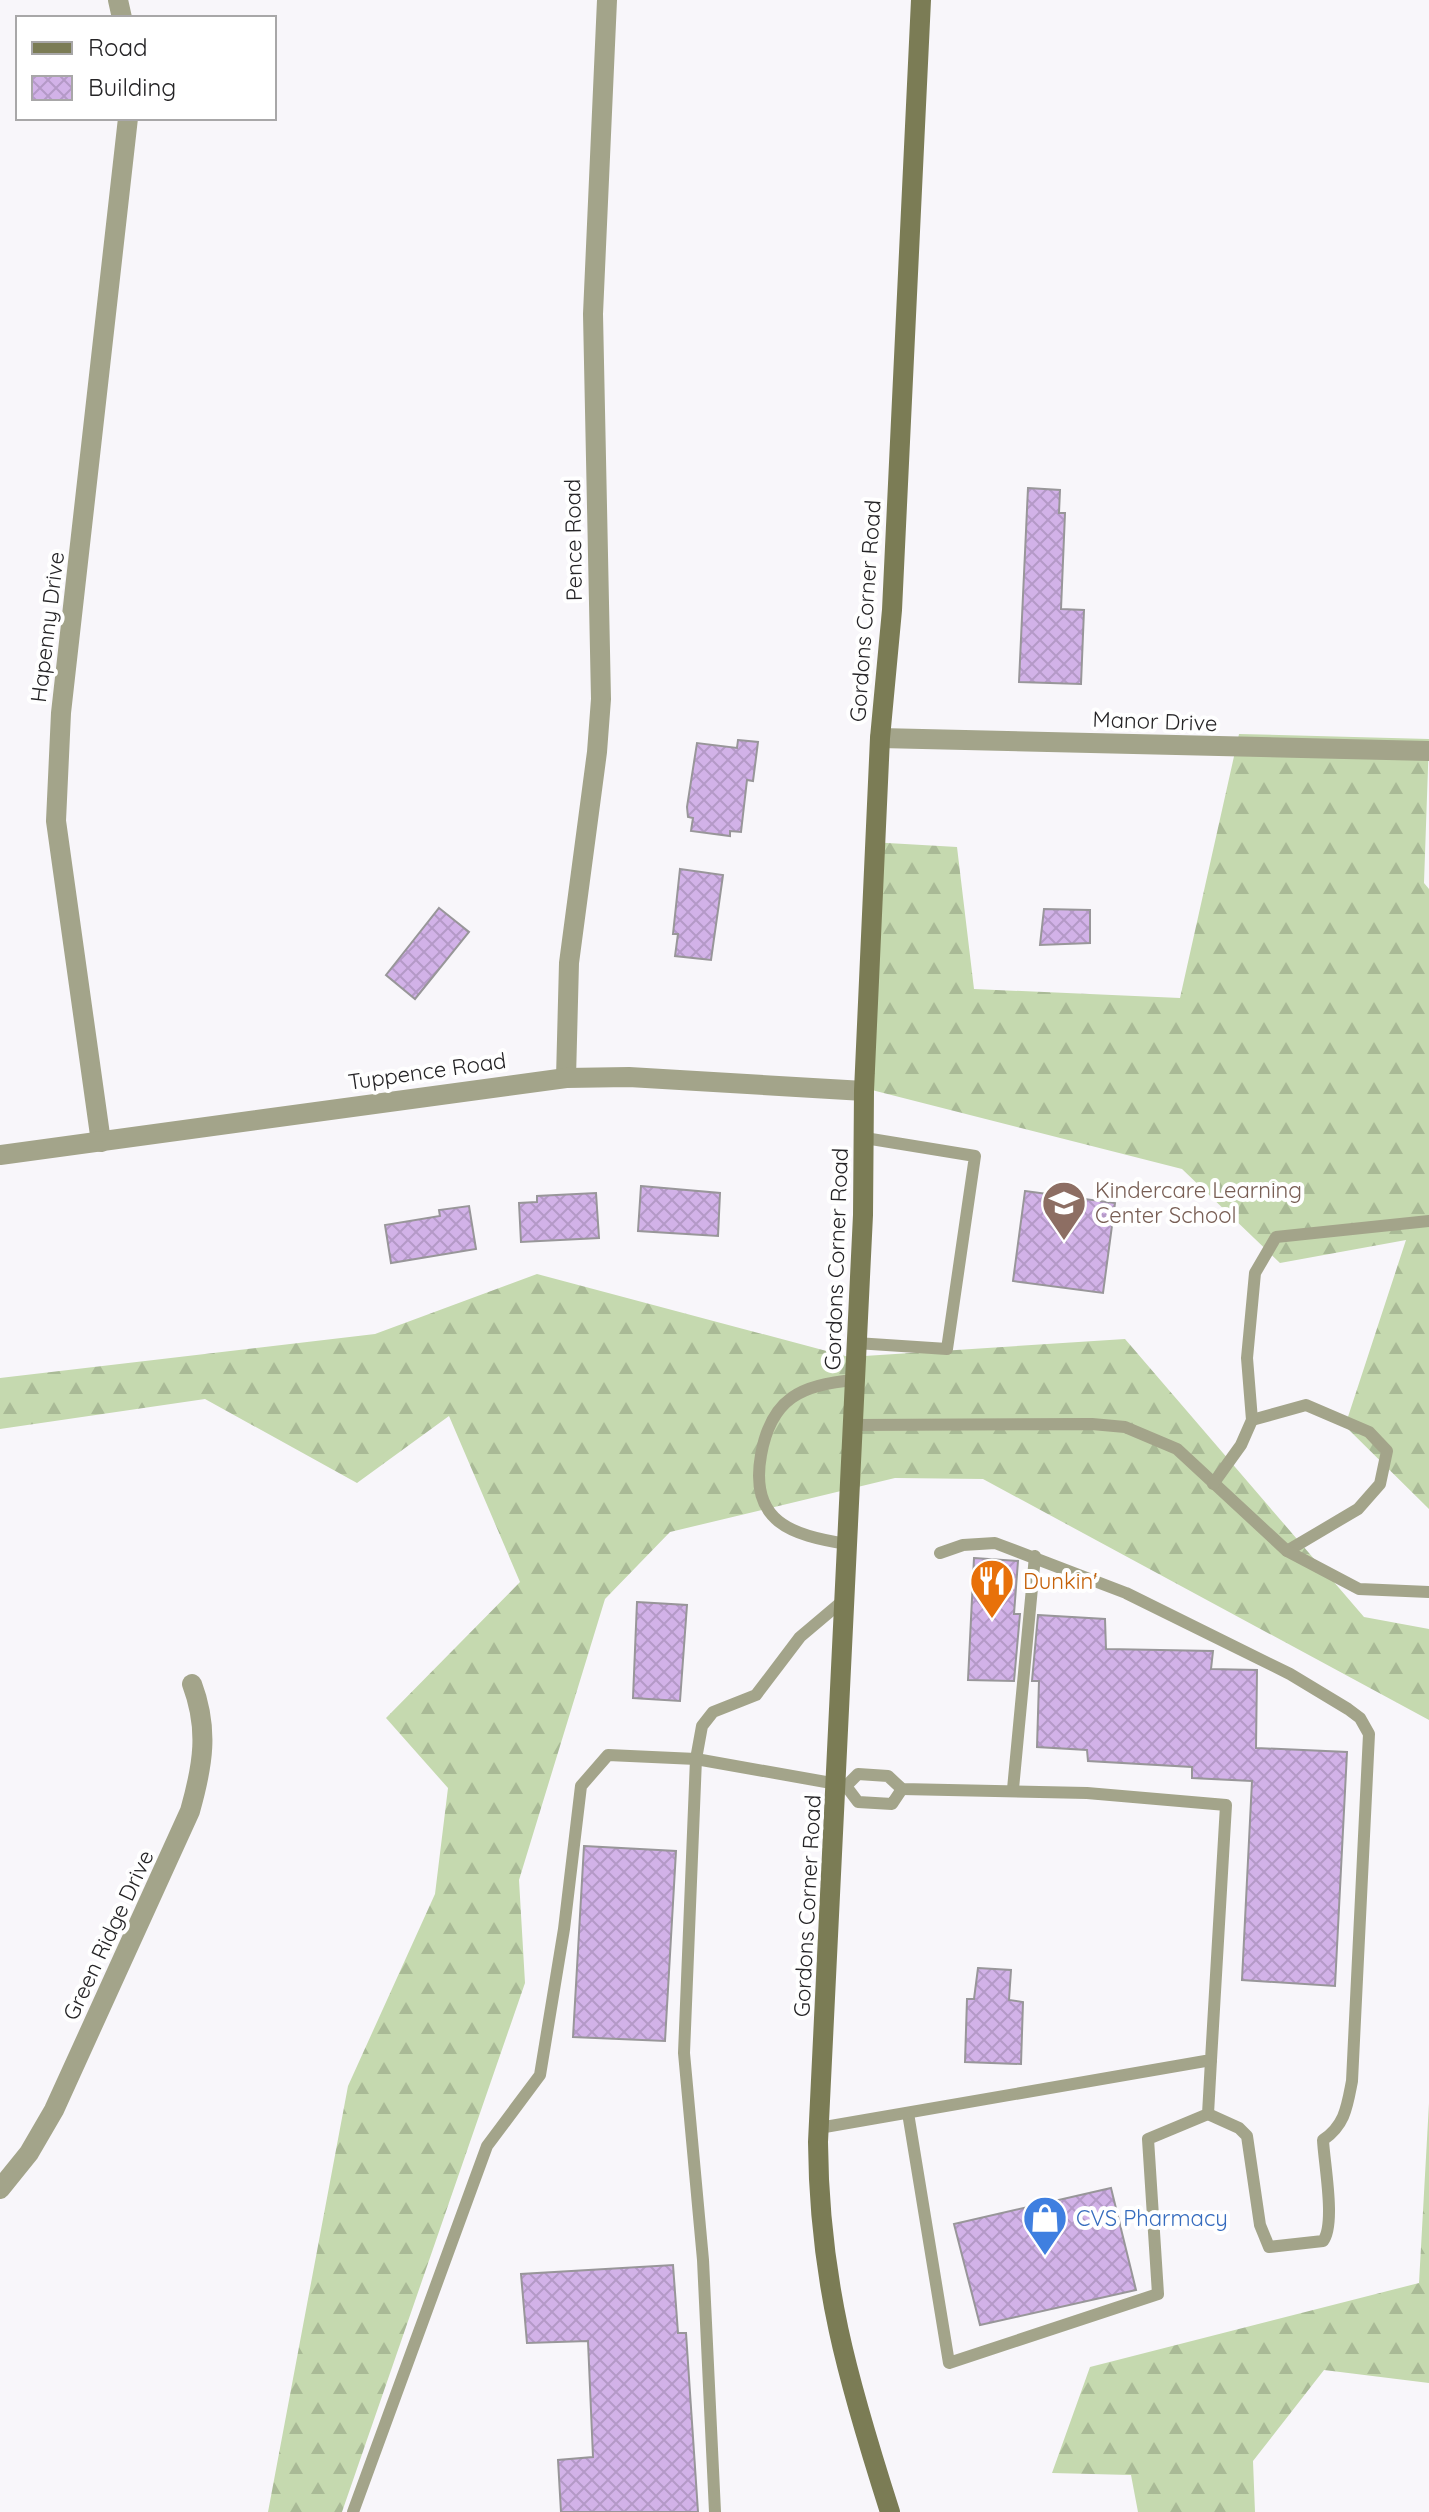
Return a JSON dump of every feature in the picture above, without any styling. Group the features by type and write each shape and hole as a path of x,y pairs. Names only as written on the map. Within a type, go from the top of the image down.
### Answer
{"street":[{"name":"Pence Road","path":"566,1078 569,963 597,752 601,699 593,314 607,0"},
{"name":"Gordons Corner Road","path":"890,2512 843,2361 830,2299 819,2213 819,2128 841,1785 847,1544 880,738 892,610 921,0"},
{"name":"Hapenny Drive","path":"101,1142 56,821 61,713 128,120"},
{"name":"Manor Drive","path":"880,738 1429,751"},
{"name":"Tuppence Road","path":"0,1155 566,1078 629,1077 864,1091"},
{"name":"Green Ridge Drive","path":"0,2189 29,2153 54,2110 190,1811 199,1778 203,1738 203,1714 192,1684"}],"lane":[{"path":"856,1343 947,1349 975,1156 865,1138"},
{"path":"1213,1484 1241,1445 1252,1420 1247,1358 1255,1273 1276,1237 1429,1221"},
{"path":"847,1544 812,1539 789,1529 764,1506 757,1483 767,1429 783,1404 813,1385 855,1380"},
{"path":"1252,1420 1306,1405 1369,1432 1387,1451 1380,1484 1358,1509 1287,1551"},
{"path":"853,1425 1092,1424 1125,1427 1177,1449 1287,1551 1359,1589 1429,1592"},
{"path":"908,2113 949,2363 1158,2294 1148,2139 1208,2114 1239,2128 1247,2136 1260,2225 1269,2247 1323,2241 1329,2234 1329,2217 1323,2140 1336,2131 1344,2120 1352,2081 1369,1734 1360,1718 1222,1638 1035,1556 995,1543 963,1545 940,1553"},
{"path":"1013,1789 1035,1556"},
{"path":"715,2512 703,2260 684,2053 696,1759 702,1726 713,1712 756,1695 800,1637 845,1599"},
{"path":"353,2512 487,2146 540,2075 564,1929 581,1786 608,1755 696,1759 841,1785 858,1802 892,1804 902,1789"},
{"path":"841,1785 858,1774 888,1776 902,1789 1013,1789 1226,1805 1208,2114"},
{"path":"819,2128 1211,2060"}],"green space":[{"path":"1239,734 1429,739 1424,883 1429,889 1429,1509 1345,1426 1406,1240 1280,1263 1182,1169 860,1087 870,842 957,847 974,989 1180,998"},
{"path":"537,1274 849,1357 1125,1339 1364,1617 1429,1629 1429,1720 983,1479 895,1478 670,1532 605,1599 519,1880 525,1983 342,2512 268,2512 348,2086 435,1894 448,1788 386,1718 520,1582 449,1416 357,1483 205,1399 0,1429 0,1378 375,1334"},
{"path":"1429,2103 1429,2383 1324,2370 1253,2461 1255,2512 1138,2512 1131,2475 1052,2473 1090,2367 1419,2283"}],"building":[{"path":"1028,488 1060,490 1059,513 1065,513 1061,609 1084,610 1081,684 1019,682"},
{"path":"738,740 758,742 753,781 747,780 741,832 730,831 730,836 691,831 693,818 688,817 687,807 697,743 737,748"},
{"path":"680,869 723,875 711,960 675,956 678,934 673,934"},
{"path":"439,908 469,932 415,999 386,975"},
{"path":"1044,909 1090,910 1090,943 1040,945"},
{"path":"641,1186 720,1193 718,1236 638,1231"},
{"name":"Kindercare Learning Center School","path":"1025,1191 1115,1203 1103,1293 1013,1281"},
{"path":"596,1193 599,1238 521,1242 519,1203 537,1202 537,1196"},
{"path":"469,1206 476,1249 391,1263 385,1225 440,1216 439,1210"},
{"name":"Dunkin'","path":"974,1558 1018,1561 1014,1614 1020,1614 1014,1681 968,1680"},
{"path":"637,1602 687,1605 680,1701 633,1698"},
{"path":"1038,1615 1105,1619 1106,1649 1213,1651 1211,1669 1257,1670 1256,1748 1347,1752 1335,1986 1242,1980 1252,1781 1192,1778 1192,1767 1088,1761 1087,1750 1037,1747 1039,1681 1032,1681"},
{"path":"584,1846 676,1851 665,2041 573,2037"},
{"path":"978,1968 1011,1970 1009,2000 1023,2002 1021,2064 965,2062 967,1999 974,1999"},
{"name":"CVS Pharmacy","path":"1111,2188 1136,2290 980,2325 954,2224"},
{"path":"673,2265 678,2333 686,2333 698,2512 561,2512 558,2460 593,2457 588,2341 527,2343 521,2274"}],"place":[{"name":"Kindercare Learning Center School","path":"1064,1242"},
{"name":"Dunkin'","path":"992,1620"},
{"name":"CVS Pharmacy","path":"1045,2257"}]}
